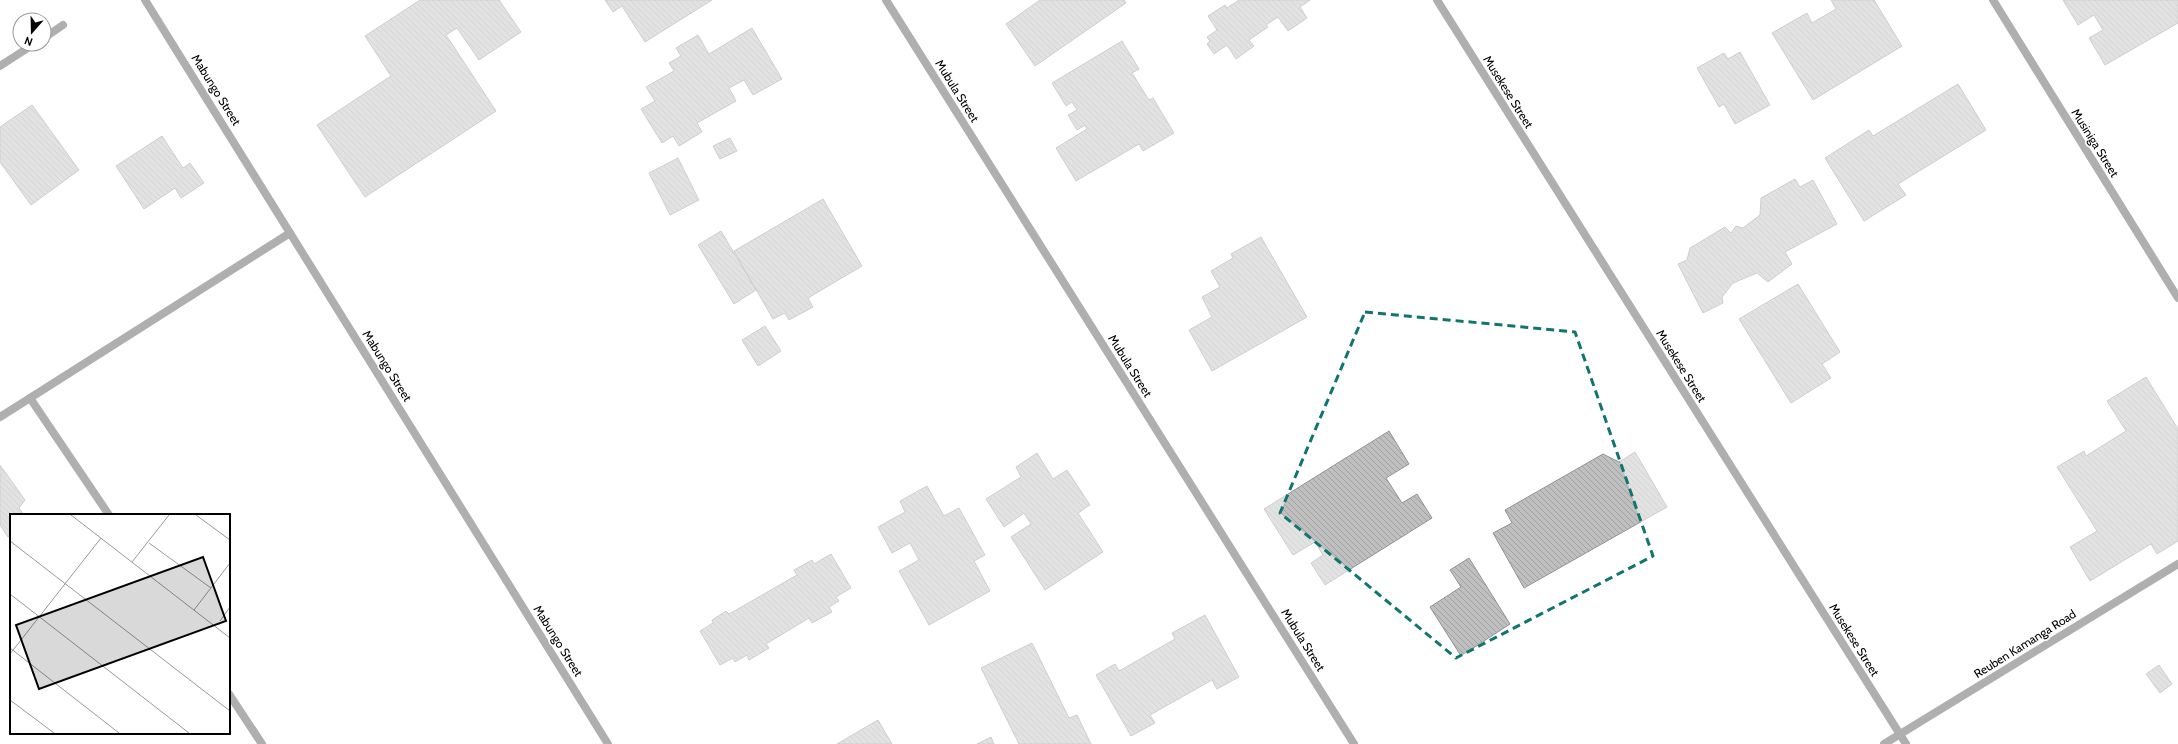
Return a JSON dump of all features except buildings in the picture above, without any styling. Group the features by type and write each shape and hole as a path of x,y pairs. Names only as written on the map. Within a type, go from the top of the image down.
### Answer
{"street":[{"name":"Mabungo Street","path":"145,0 608,744"},
{"name":"Mubula Street","path":"886,0 1354,744"},
{"name":"Musekese Street","path":"1436,0 1906,744"},
{"name":"Musiniga Street","path":"1992,0 2178,298"},
{"path":"52,33 63,25"},
{"path":"0,66 22,52"},
{"path":"0,418 290,233"},
{"path":"30,398 108,514"},
{"name":"Reuben Kamanga Road","path":"1884,744 2178,564"},
{"path":"230,696 262,744"}],"highlighted area":[{"path":"1365,312 1575,332 1653,556 1456,658 1280,513"}]}
